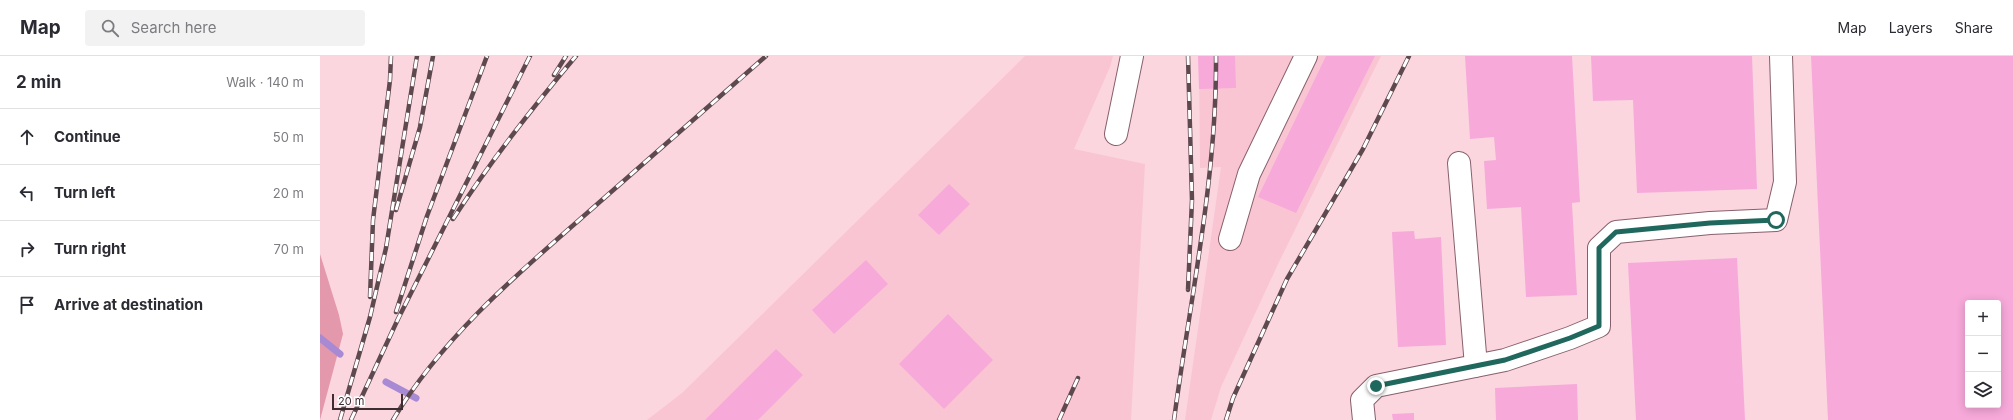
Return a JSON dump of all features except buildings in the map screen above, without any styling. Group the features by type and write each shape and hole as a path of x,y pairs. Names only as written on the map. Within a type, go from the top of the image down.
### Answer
{"street":[{"path":"1116,134 1132,56"},
{"path":"1230,239 1249,174 1306,56"},
{"path":"1364,420 1362,400 1376,386 1505,360 1570,338 1599,326 1599,248 1616,232 1710,223 1776,220 1785,182 1781,56"},
{"path":"1459,163 1476,366"}],"shaded area":[{"path":"1025,56 1113,56 1110,67 1074,149 1145,164 1131,420 647,420 682,393"},
{"path":"1199,56 1381,56 1279,262 1221,387 1211,420 1185,420 1221,167 1200,168"},
{"path":"320,254 339,315 343,334 320,420"}],"waterway":[{"path":"320,338 340,354"},
{"path":"386,382 416,398"}],"railway":[{"path":"370,297 373,220 390,80 391,56"},
{"path":"340,420 370,317 386,248 417,56"},
{"path":"396,210 420,127 433,56"},
{"path":"396,312 427,216 487,56"},
{"path":"351,420 398,319 530,56"},
{"path":"554,75 566,56"},
{"path":"453,219 512,136 543,95 576,56"},
{"path":"393,420 412,390 434,362 481,310 533,261 766,56"},
{"path":"1188,56 1192,200 1188,290"},
{"path":"1174,420 1207,193 1215,102 1216,56"},
{"path":"1226,420 1233,398 1287,279 1363,149 1409,56"},
{"path":"1059,420 1078,378"}],"route":[{"path":"1376,386 1505,360 1570,338 1599,326 1599,248 1616,232 1710,223 1776,220"}]}
